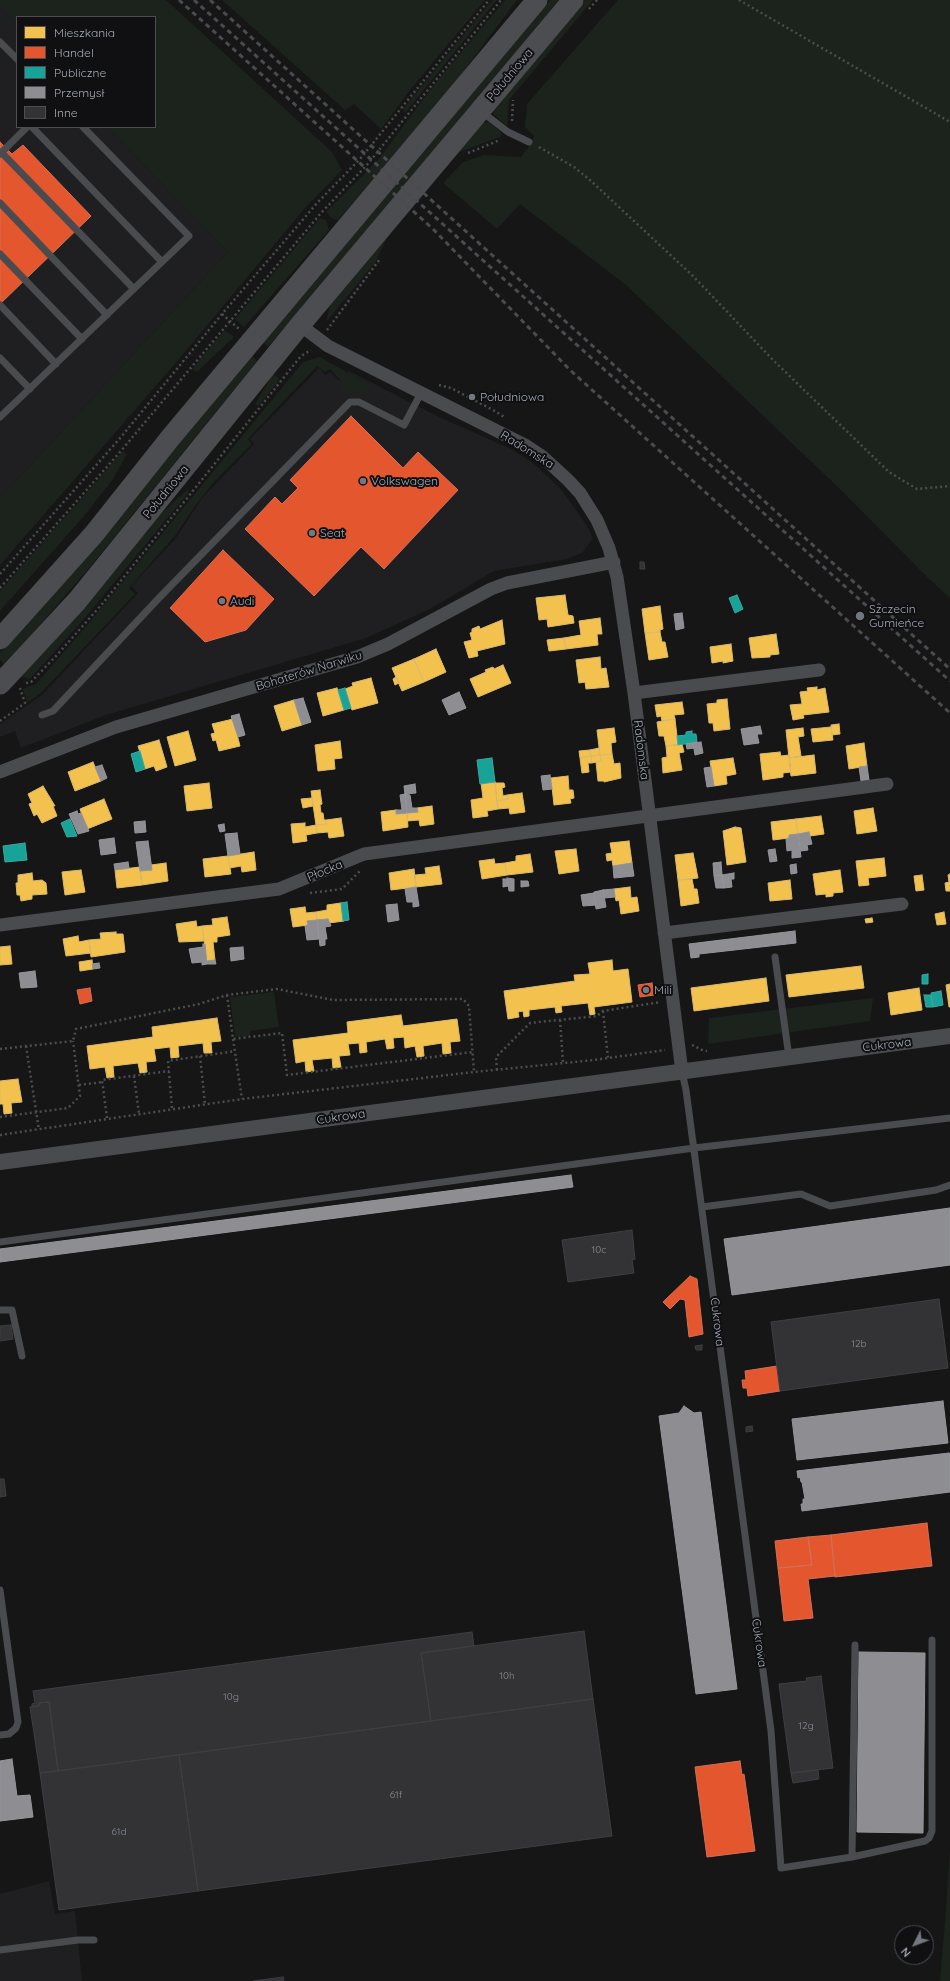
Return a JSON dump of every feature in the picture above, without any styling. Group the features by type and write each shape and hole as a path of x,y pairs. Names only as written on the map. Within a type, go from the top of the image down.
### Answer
{"main road":[{"path":"2,637 94,534 180,427 537,0"},
{"name":"Południowa","path":"11,686 77,601 300,325 572,0"}],"street":[{"name":"Radomska","path":"300,325 328,346 525,445 557,469 580,493 591,509 603,533 614,562 634,693 682,1072"},
{"name":"Bohaterów Narwiku","path":"0,772 116,727 357,657 388,644 491,590 508,583 614,562"},
{"path":"634,693 819,670"},
{"path":"650,817 887,784"},
{"name":"Płocka","path":"0,925 279,890 364,854 650,817"},
{"path":"664,933 902,904"},
{"name":"Cukrowa","path":"0,1162 950,1036"}],"lane":[{"path":"0,42 16,58"},
{"path":"480,110 508,132 529,142"},
{"path":"26,128 1,153 134,289"},
{"path":"33,128 162,262"},
{"path":"1,415 189,236 84,128"},
{"path":"0,203 107,315"},
{"path":"0,254 82,339"},
{"path":"0,305 56,364"},
{"path":"0,358 30,389"},
{"path":"42,715 53,711 158,599 350,402 359,402 404,425 421,393"},
{"path":"775,957 790,1057"},
{"name":"Cukrowa","path":"682,1072 686,1090 702,1207 771,1731 781,1868 852,1857 925,1841 929,1838 932,1831 932,1640"},
{"path":"0,1242 694,1148 950,1118"},
{"path":"702,1207 801,1194 830,1206 936,1190 950,1185"},
{"path":"0,1310 12,1310 22,1356"},
{"path":"0,1590 18,1722 16,1728 9,1734 0,1735"},
{"path":"852,1857 855,1645"},
{"path":"0,1950 78,1940 94,1940"}],"path":[{"path":"0,574 121,437 222,314 318,202 360,159 489,0"},
{"path":"0,588 120,452 321,213 366,166 501,0"},
{"path":"739,0 950,122"},
{"path":"529,142 574,167 590,180 693,276 773,360 889,472 917,489 950,486"},
{"path":"330,326 330,332"},
{"path":"0,721 25,704 11,686 31,682 57,655 103,603 301,356 309,353 312,349"},
{"path":"436,385 451,388 493,410 510,421"},
{"path":"0,1117 68,1108 80,1096 73,1041 76,1029 199,1004 227,995 277,989 333,1000 463,999 469,1006 474,1072"},
{"path":"227,995 242,1099"},
{"path":"497,1070 496,1057 530,1023 597,1016 603,1010 663,1002"},
{"path":"603,1010 608,1058"},
{"path":"560,1020 563,1063"},
{"path":"233,1040 282,1033 287,1075 473,1052"},
{"path":"0,1049 73,1041"},
{"path":"26,1046 39,1130"},
{"path":"172,1108 168,1061 235,1051"},
{"path":"0,1135 172,1108 242,1099 665,1051"},
{"path":"200,1056 206,1104"},
{"path":"79,1085 102,1082 102,1080 169,1071"},
{"path":"134,1076 139,1114"},
{"path":"102,1082 107,1118"}],"shaded area":[{"path":"0,0 166,0 332,152 342,170 305,208 174,365 0,565 0,498 228,252 108,128 156,128 156,16 16,16 16,23 0,7"},
{"path":"222,0 485,0 411,89 381,129 354,104 345,110"},
{"path":"492,0 497,0 405,113 403,109"},
{"path":"505,0 517,0 447,93 338,220 333,219 326,212 378,160 433,86"},
{"path":"550,0 559,0 268,347 263,342"},
{"path":"585,0 593,0 509,100 507,126 494,115 494,109"},
{"path":"618,0 950,0 950,598 927,577 842,491 626,285 520,204 497,229 443,183 463,162 484,155 521,157 528,148 534,136 525,127 527,104"},
{"path":"0,7 16,23 16,128 108,128 228,252 0,498"},
{"path":"489,122 502,133 500,137 457,153 481,123"},
{"path":"320,218 326,220 329,230 244,327 235,319"},
{"path":"389,234 375,263 326,322 330,305"},
{"path":"225,330 234,337 197,372 192,369"},
{"path":"251,355 257,361 91,566 4,664 0,660 0,653 66,580"},
{"path":"320,357 371,386 365,394 360,390 348,395 339,386 342,382 330,369 325,372 317,366 248,439 252,444 214,482 195,506 175,536 129,588 135,594 41,693 27,703 23,689 36,684 88,624 303,362"},
{"path":"319,368 326,375 330,372 340,381 349,371 437,416 511,449 533,463 561,489 585,523 591,533 592,540 582,553 567,559 494,571 430,609 366,638 106,715 21,748 15,731 0,737 0,724 42,695 138,593 131,586 176,538 202,498 254,444 250,439"},
{"path":"273,374 279,378 278,382 258,406 255,404"},
{"path":"123,451 127,454 113,479 84,516 0,611 0,591"},
{"path":"188,489 189,492 84,619 30,679 20,676 153,521"},
{"path":"274,992 279,1027 250,1031 250,1036 235,1037 230,997"},
{"path":"873,998 870,1021 708,1044 709,1018"},
{"path":"950,1849 950,1981 940,1981 946,1909"},
{"path":"49,1881 55,1914 75,1911 82,1981 0,1981 0,1894"}],"building: Mieszkania":[{"path":"565,595 568,615 573,616 574,623 548,627 547,619 539,620 536,598"},
{"path":"660,606 663,629 660,630 660,632 645,633 642,609"},
{"path":"600,618 602,634 597,634 598,645 566,649 564,638 581,635 579,621"},
{"path":"502,620 505,644 477,651 478,656 469,658 464,642 472,640 470,633 472,632 472,629 479,626 480,629"},
{"path":"660,632 662,642 665,642 668,657 649,660 645,633"},
{"path":"776,634 779,654 770,655 770,657 752,658 749,638"},
{"path":"564,638 566,649 549,651 547,640"},
{"path":"731,644 733,661 712,663 710,647"},
{"path":"436,649 446,672 424,682 414,659"},
{"path":"600,657 601,669 606,668 609,687 586,689 585,682 579,683 576,660"},
{"path":"414,659 424,682 402,691 392,668"},
{"path":"503,665 511,683 478,697 470,679 486,672 485,670 493,667 494,669"},
{"path":"396,677 399,683 395,685 393,679"},
{"path":"371,678 378,703 352,710 345,689 353,686 352,683"},
{"path":"817,687 817,690 825,688 829,712 803,715 804,718 793,720 790,705 802,704 800,692 808,691 807,688"},
{"path":"337,688 344,710 323,716 317,693"},
{"path":"727,699 730,729 714,731 713,723 709,723 707,704 717,703 717,700"},
{"path":"294,700 302,725 282,731 274,706"},
{"path":"682,702 684,714 674,715 675,719 662,721 661,716 657,717 655,705"},
{"path":"233,719 240,746 219,751 216,740 213,741 211,734 215,733 212,724"},
{"path":"675,719 678,745 666,746 664,736 659,736 657,722"},
{"path":"839,724 840,734 832,735 831,725"},
{"path":"831,727 833,740 813,742 811,729"},
{"path":"614,728 616,742 611,743 612,754 600,755 597,730"},
{"path":"803,728 804,736 798,737 801,756 789,758 786,730"},
{"path":"188,731 196,760 175,766 167,737"},
{"path":"159,740 167,767 156,771 154,766 145,769 138,746"},
{"path":"340,741 342,758 334,759 335,769 318,771 315,745"},
{"path":"864,743 867,766 849,769 846,746"},
{"path":"682,744 684,752 679,753 682,770 663,773 662,758 667,757 666,746"},
{"path":"599,748 600,755 591,756 590,750"},
{"path":"590,750 591,756 580,758 579,751"},
{"path":"780,752 781,756 789,755 791,772 783,773 783,777 763,780 760,754"},
{"path":"612,754 614,764 620,763 621,778 604,782 598,781 596,762 601,761 600,755"},
{"path":"600,755 601,761 592,763 591,756"},
{"path":"814,755 816,773 791,776 789,758"},
{"path":"591,756 592,763 588,763 589,772 582,773 580,758"},
{"path":"733,758 736,774 726,776 727,784 714,786 710,761"},
{"path":"93,762 101,781 75,791 68,772"},
{"path":"568,776 569,790 573,790 574,798 570,799 571,803 554,805 551,778"},
{"path":"495,782 498,809 487,811 488,816 473,818 471,800 483,798 481,783"},
{"path":"209,783 212,808 187,811 184,786"},
{"path":"495,783 504,783 505,787 502,788 503,796 507,795 508,799 497,801"},
{"path":"43,786 55,806 53,806 57,816 42,823 37,814 34,816 29,804 32,803 28,794"},
{"path":"320,790 322,804 320,805 321,813 323,813 324,820 326,820 327,824 316,825 311,791"},
{"path":"522,793 525,812 510,814 509,808 498,809 497,801 508,799 507,795"},
{"path":"312,798 313,806 303,808 301,799"},
{"path":"104,799 112,819 87,829 80,809"},
{"path":"432,806 434,824 420,826 419,820 407,821 407,813 418,812 417,808"},
{"path":"873,808 877,831 857,834 854,811"},
{"path":"396,810 396,814 407,813 408,827 383,831 381,812"},
{"path":"821,816 824,834 810,836 809,832 798,834 796,819"},
{"path":"341,818 344,836 329,838 328,832 317,833 316,825 327,824 326,820"},
{"path":"796,819 798,834 789,835 789,838 773,840 771,822"},
{"path":"305,823 305,827 316,825 317,833 306,835 307,841 293,843 291,824"},
{"path":"735,827 741,828 746,862 727,865 723,831"},
{"path":"629,841 632,863 613,866 612,860 607,861 606,854 612,853 610,843"},
{"path":"576,849 579,871 559,874 555,851"},
{"path":"254,852 256,870 242,872 241,866 230,868 228,856"},
{"path":"693,853 698,878 678,880 675,855"},
{"path":"530,854 533,872 507,875 505,863 516,861 516,856"},
{"path":"228,856 231,874 205,877 203,859"},
{"path":"884,858 886,876 868,878 869,885 859,886 856,861"},
{"path":"494,859 495,864 505,863 507,875 482,879 479,861"},
{"path":"166,863 168,881 142,885 140,871 152,870 151,865"},
{"path":"439,866 442,884 416,887 415,875 426,874 425,868"},
{"path":"140,867 142,885 117,888 115,870"},
{"path":"414,869 416,887 391,890 389,873"},
{"path":"81,870 85,892 65,895 62,872"},
{"path":"840,870 843,892 833,893 833,896 826,897 826,894 816,895 813,874"},
{"path":"32,873 33,881 42,880 46,883 47,894 32,895 32,899 21,901 20,895 17,895 16,883 18,883 18,875"},
{"path":"950,874 950,891 946,891 945,883 949,882 948,875"},
{"path":"922,875 924,890 916,891 914,876"},
{"path":"692,879 694,889 697,889 699,903 681,906 678,880"},
{"path":"790,880 792,899 770,901 768,883"},
{"path":"630,887 631,898 637,897 639,911 621,914 619,900 616,901 614,889"},
{"path":"341,903 344,921 329,923 328,919 317,920 316,912 327,910 327,905"},
{"path":"305,907 306,913 316,912 317,920 307,921 308,925 293,927 290,909"},
{"path":"944,912 946,924 937,925 935,914"},
{"path":"227,917 230,935 217,937 217,942 213,942 215,960 207,961 202,926 213,925 212,919"},
{"path":"872,918 873,922 866,923 865,919"},
{"path":"196,921 197,927 202,926 204,941 179,942 176,924"},
{"path":"116,932 116,934 123,934 125,952 91,957 89,940 101,939 100,933"},
{"path":"78,936 79,942 89,940 91,953 66,956 63,939"},
{"path":"10,946 12,964 0,965 0,947"},
{"path":"92,960 93,969 80,971 79,962"},
{"path":"612,960 613,971 628,969 632,1002 594,1007 595,1014 590,1015 588,1003 561,1006 562,1012 556,1013 555,1007 529,1010 529,1016 524,1017 523,1011 518,1012 519,1017 508,1019 504,991 575,981 574,975 590,974 588,963"},
{"path":"861,966 864,988 789,997 786,975"},
{"path":"766,978 769,1001 694,1011 691,988"},
{"path":"950,984 950,1007 949,1007 946,985"},
{"path":"919,988 922,1010 891,1015 888,993"},
{"path":"401,1015 403,1026 457,1019 460,1041 450,1042 451,1053 443,1054 442,1043 423,1046 424,1056 417,1057 415,1046 405,1048 404,1037 393,1038 394,1048 387,1049 385,1039 366,1042 367,1052 360,1053 359,1043 348,1044 350,1055 339,1056 341,1067 333,1068 332,1058 312,1060 314,1071 306,1072 305,1061 296,1063 293,1040 348,1033 347,1022"},
{"path":"217,1018 221,1041 211,1042 212,1053 204,1053 203,1043 178,1046 179,1057 171,1058 170,1047 154,1049 156,1061 146,1062 147,1072 140,1073 138,1063 113,1066 114,1077 107,1078 105,1067 90,1069 87,1046 153,1037 152,1027"},
{"path":"18,1079 22,1102 11,1103 12,1113 4,1114 3,1104 0,1104 0,1081"}],"building: Handel":[{"path":"0,142 12,154 23,145 91,216 0,304"},
{"path":"351,416 403,468 418,452 458,490 384,569 361,547 314,596 245,529 275,497 282,504 298,488 290,480"},
{"path":"223,550 274,599 246,630 205,642 170,608"},
{"name":"Mili","path":"652,983 654,995 640,997 638,985"},
{"path":"90,988 92,1001 80,1004 77,990"},
{"path":"690,1276 697,1279 703,1334 689,1337 685,1300 680,1299 670,1309 663,1302"},
{"path":"777,1366 780,1391 748,1396 747,1388 743,1388 742,1380 746,1380 745,1371"},
{"path":"927,1523 932,1566 835,1577 831,1535"},
{"path":"831,1535 835,1576 808,1579 813,1618 784,1621 778,1568 812,1565 808,1537"},
{"path":"808,1537 812,1565 778,1568 775,1541"},
{"path":"740,1761 742,1775 744,1774 755,1851 707,1857 695,1767"}],"building: Publiczne":[{"path":"737,595 743,609 735,613 729,598"},
{"path":"345,688 351,708 344,710 338,690"},
{"path":"692,731 692,734 696,734 697,742 678,745 677,736 686,735 686,732"},
{"path":"140,751 145,769 136,772 131,754"},
{"path":"492,758 495,782 480,784 477,760"},
{"path":"70,819 77,836 67,837 61,823"},
{"path":"25,843 27,860 5,862 3,846"},
{"path":"347,902 349,920 343,921 341,903"},
{"path":"928,974 928,984 922,984 922,975"},
{"path":"941,991 943,1005 933,1007 931,993"},
{"path":"924,995 931,995 933,1007 926,1007"}],"building: Przemysł":[{"path":"682,613 684,628 676,630 674,614"},
{"path":"459,692 466,708 449,715 442,700"},
{"path":"303,698 311,722 302,725 294,700"},
{"path":"239,714 245,735 238,737 231,716"},
{"path":"760,726 762,734 757,734 759,743 744,745 741,729"},
{"path":"701,742 703,753 695,755 693,743"},
{"path":"693,743 694,748 687,749 686,744"},
{"path":"102,765 107,778 101,781 95,767"},
{"path":"867,766 869,780 861,781 859,767"},
{"path":"711,767 714,786 707,787 704,768"},
{"path":"550,775 552,789 543,790 541,776"},
{"path":"415,784 416,793 405,794 404,786"},
{"path":"405,794 410,795 412,808 417,808 418,812 407,813"},
{"path":"405,794 407,813 396,814 396,810 402,810 400,795"},
{"path":"77,811 78,814 81,813 89,831 78,834 69,814"},
{"path":"145,821 146,832 135,833 134,822"},
{"path":"224,824 225,831 220,832 218,825"},
{"path":"809,832 812,844 807,845 808,850 801,851 798,834"},
{"path":"237,833 240,854 228,856 225,834"},
{"path":"798,834 801,857 792,858 792,850 787,851 786,839 789,838 789,835"},
{"path":"114,838 116,853 101,855 99,840"},
{"path":"148,841 152,870 140,871 136,842"},
{"path":"775,849 777,861 770,862 768,850"},
{"path":"128,862 129,868 115,870 114,864"},
{"path":"721,862 722,875 714,876 713,863"},
{"path":"632,863 634,876 614,878 613,866"},
{"path":"796,864 797,873 791,874 790,865"},
{"path":"734,873 734,879 731,879 732,887 724,888 722,875"},
{"path":"722,875 724,888 716,888 714,876"},
{"path":"507,878 514,879 514,891 509,891"},
{"path":"503,879 507,879 508,886 503,887"},
{"path":"521,881 528,881 529,886 521,887"},
{"path":"416,887 419,906 413,907 413,902 407,902 405,889"},
{"path":"614,889 615,897 604,898 603,890"},
{"path":"603,890 606,907 596,909 594,892"},
{"path":"594,893 596,905 583,906 581,895"},
{"path":"397,904 399,920 388,922 386,905"},
{"path":"328,919 331,926 325,927 327,939 325,939 325,945 320,946 317,920"},
{"path":"317,920 319,939 307,940 305,926 308,925 307,921"},
{"path":"795,931 796,943 699,954 699,957 691,958 689,944"},
{"path":"203,944 205,944 207,964 202,965 202,962 192,963 189,949 203,947"},
{"path":"243,947 244,959 231,961 230,948"},
{"path":"215,960 216,964 207,964 207,961"},
{"path":"99,963 100,968 93,969 92,964"},
{"path":"35,971 37,987 21,988 19,973"},
{"path":"571,1175 573,1187 0,1262 0,1249"},
{"path":"950,1208 950,1265 732,1295 724,1239"},
{"path":"943,1401 948,1443 797,1460 792,1419"},
{"path":"684,1406 694,1413 701,1412 737,1689 696,1694 659,1416 679,1413"},
{"path":"949,1453 950,1492 802,1511 801,1504 803,1504 803,1499 805,1499 802,1482 800,1477 798,1478 797,1471"},
{"path":"859,1652 925,1653 923,1833 857,1832"},
{"path":"12,1759 17,1796 30,1795 33,1817 0,1821 0,1761"}],"building: Inne":[{"path":"640,562 644,562 645,569 640,569"},
{"path":"632,1230 635,1259 632,1260 634,1273 568,1282 562,1240"},
{"path":"939,1299 948,1368 780,1391 771,1322"},
{"path":"11,1325 13,1339 0,1341 0,1326"},
{"path":"702,1345 702,1350 696,1350 695,1346"},
{"path":"752,1426 753,1431 746,1432 746,1427"},
{"path":"0,1479 4,1479 6,1496 0,1497"},
{"path":"584,1631 593,1699 431,1721 421,1653"},
{"path":"472,1632 474,1646 421,1653 431,1721 58,1771 49,1702 39,1703 39,1706 32,1707 32,1704 35,1703 33,1691"},
{"path":"821,1676 833,1768 791,1773 779,1684 807,1681 806,1678"},
{"path":"593,1699 612,1836 198,1891 179,1755"},
{"path":"49,1702 58,1771 40,1773 30,1707 39,1706 39,1703"},
{"path":"179,1755 198,1891 59,1910 40,1773"},
{"path":"818,1770 819,1779 793,1783 791,1773"},
{"path":"283,1977 284,1981 253,1981"}],"railway":[{"path":"179,0 433,229 570,370 950,713"},
{"path":"194,0 950,681"},
{"path":"210,0 950,669"}],"place":[{"name":"Południowa","path":"472,397"},
{"name":"Volkswagen","path":"363,481"},
{"name":"Seat","path":"312,533"},
{"name":"Audi","path":"222,601"},
{"name":"Szczecin Gumieńce","path":"860,616"},
{"name":"Mili","path":"646,990"}]}
